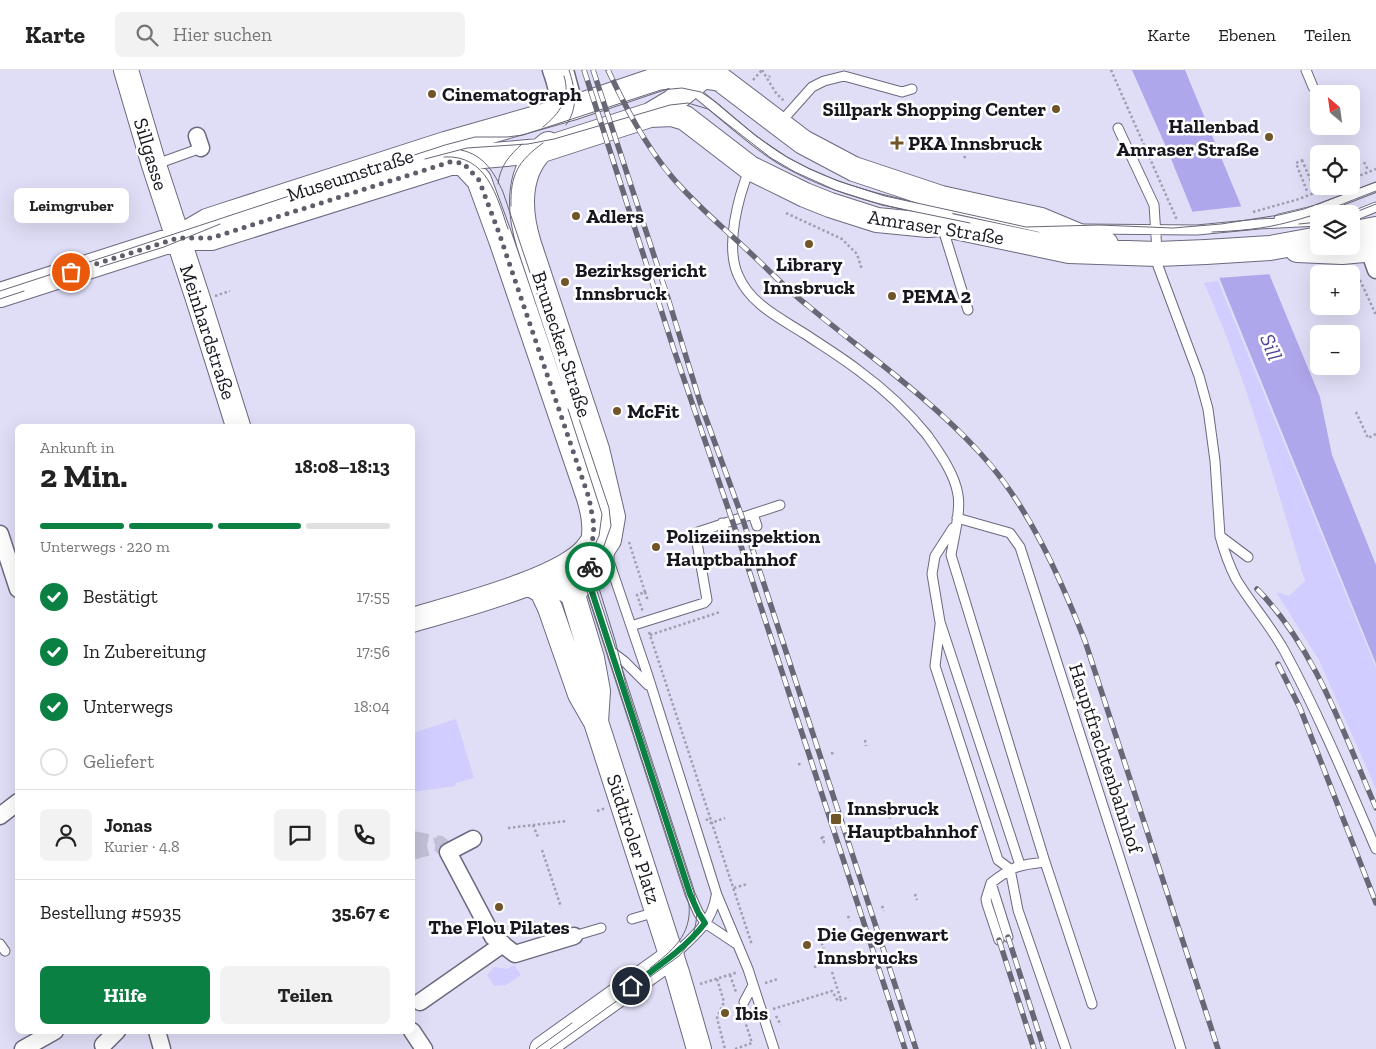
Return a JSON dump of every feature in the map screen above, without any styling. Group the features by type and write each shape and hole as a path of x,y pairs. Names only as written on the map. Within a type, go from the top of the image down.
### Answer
{"street":[{"name":"Sillgasse","path":"126,70 178,238"},
{"path":"533,119 553,108 558,97 551,70"},
{"path":"538,151 573,125 575,107 565,70"},
{"name":"Museumstraße","path":"0,295 178,238 215,218 445,144 634,88 693,87"},
{"name":"Amraser Straße","path":"693,87 779,124 803,142 839,162 896,184 966,204 1029,217 1043,233 1069,251 1157,243"},
{"name":"Amraser Straße","path":"650,115 672,114 693,87"},
{"name":"Amraser Straße","path":"693,87 750,168 830,205 889,222 943,222 1043,233 1097,242 1157,243 1206,252 1270,248 1310,241"},
{"name":"Museumstraße","path":"178,238 211,238 450,162 483,156 538,151 650,115"},
{"name":"Museumstraße","path":"483,156 499,137 533,119"},
{"name":"Brunecker Straße","path":"538,151 523,182 521,205 523,224 603,459 613,517 580,570"},
{"path":"479,180 479,169 483,156"},
{"name":"Brunecker Straße","path":"450,162 463,163 479,180 495,234 589,498 594,518 580,570"},
{"name":"Meinhardstraße","path":"178,238 237,424"},
{"name":"Amraser Straße","path":"1270,248 1342,252 1366,240"},
{"path":"0,534 6,569"},
{"path":"415,619 580,570"},
{"name":"Südtiroler Platz","path":"596,722 598,691 580,570 532,585 542,591 550,608 580,694 596,722 672,956 699,1049"},
{"path":"0,816 15,804"},
{"path":"473,839 448,852 493,937 515,954 574,936"},
{"path":"420,1002 503,944"},
{"path":"542,1049 672,956"},
{"path":"23,1049 47,1034"},
{"path":"103,1042 113,1034"},
{"path":"157,1034 162,1049"},
{"path":"414,1034 424,1049"}],"lane":[{"path":"1306,70 1312,85"},
{"path":"779,124 812,87 843,73 859,80 902,92 912,89"},
{"path":"693,87 761,145 791,165 845,189 910,206 943,222 968,310"},
{"path":"1118,128 1154,205 1158,266 1199,376 1208,409 1215,461 1220,536 1228,561 1237,579 1283,648 1298,676 1343,772 1376,849"},
{"path":"154,165 199,142"},
{"path":"750,168 737,203 732,251 738,276 745,289 755,301 859,370 903,407 931,441 954,479 959,497 951,555 1043,858 1092,1004"},
{"path":"896,184 910,206 943,222"},
{"path":"1259,224 1316,210 1376,187"},
{"path":"1366,240 1376,208"},
{"path":"1157,243 1196,230 1310,221"},
{"path":"631,626 704,603 707,600 696,536 698,532 780,505"},
{"path":"753,514 757,526"},
{"path":"956,521 936,556 932,574 940,622 1020,865"},
{"name":"Hauptfrachtenbahnhof","path":"956,521 1010,533 1020,547 1181,1049"},
{"path":"722,524 726,535"},
{"path":"1220,536 1248,557"},
{"path":"737,944 705,923 690,894 612,652 580,570 609,561 717,895 748,969 774,1049"},
{"path":"940,622 935,666 998,860 1010,869 1018,910 1066,1049"},
{"path":"612,652 630,666 650,688"},
{"path":"1003,939 987,904 986,899 991,883 1010,869 1043,858"},
{"path":"672,956 698,933 714,909 717,895"},
{"path":"632,919 657,912"},
{"path":"574,936 601,928"},
{"path":"741,1003 753,985"}],"path":[{"path":"762,70 776,93 784,101"},
{"path":"1111,70 1177,220"},
{"path":"1307,191 1296,163 1302,160 1310,179"},
{"path":"1364,162 1368,170"},
{"path":"1360,175 1376,169"},
{"path":"1254,212 1310,195"},
{"path":"786,213 842,239 856,254 862,270"},
{"path":"1360,280 1376,315"},
{"path":"215,296 230,291"},
{"path":"1356,412 1368,438 1376,434"},
{"path":"580,570 645,592"},
{"path":"645,592 637,594 753,948"},
{"path":"645,592 648,601"},
{"path":"865,740 866,746"},
{"path":"832,752 833,757"},
{"path":"798,763 800,768"},
{"path":"711,823 725,818"},
{"path":"706,819 711,823"},
{"path":"508,828 566,821"},
{"path":"533,825 538,837"},
{"path":"542,850 561,906"},
{"path":"733,888 747,884"},
{"path":"915,894 917,900"},
{"path":"735,907 739,905"},
{"path":"882,906 884,910"},
{"path":"848,916 850,921"},
{"path":"824,950 820,938 827,936"},
{"path":"814,967 835,960"},
{"path":"682,990 748,969"},
{"path":"832,972 841,1000"},
{"path":"730,975 741,1003 752,1043 735,1049"},
{"path":"717,979 724,1002 717,1018 725,1049"},
{"path":"764,983 778,979"},
{"path":"770,1001 773,1009 832,991 838,1001 847,998"}],"shaded area":[{"path":"1218,281 1376,668 1376,789 1319,660 1276,592 1289,596 1305,581 1247,393 1204,283"},
{"path":"456,719 474,778 456,783 455,786 415,792 415,732"},
{"path":"514,965 521,975 506,985 494,986 487,975 494,967 507,969"}],"water":[{"name":"Sill","path":"1132,70 1185,70 1320,397 1332,455 1376,565 1376,664 1167,149"}],"pier":[{"path":"1244,206 1272,274 1217,278 1190,212"}],"tunnel":[{"path":"415,840 440,844 448,852"},
{"path":"415,851 438,845"}],"tram line":[{"path":"566,125 573,111 575,98 569,70"},
{"path":"543,127 559,111 565,98 566,84 564,76"},
{"path":"0,291 445,145 475,137 523,135 661,90 682,88 701,92 716,102 756,136 787,157 838,181 885,196 1026,227 1099,225 1173,228 1221,224 1304,209 1376,182"},
{"path":"425,159 467,148 528,144 554,139 670,105 688,103 708,109 771,158 795,172 835,190 882,205 970,223"},
{"path":"511,206 512,186 517,170 527,156 543,143"},
{"path":"498,184 506,162 522,144"},
{"path":"461,150 469,152 482,160 492,171 503,192 609,508 611,526 600,557 598,585 615,640 626,685 694,893 697,910 693,934 679,956 550,1049"},
{"path":"444,157 459,158 471,162 480,170 494,191 508,229"},
{"path":"1212,232 1280,224 1322,212 1376,191"},
{"path":"1360,210 1376,204"},
{"path":"1299,224 1310,223"},
{"path":"100,267 164,247 220,224"},
{"path":"0,299 24,291"},
{"path":"568,409 602,514 599,536 586,569 586,588 689,904 689,915 684,933 673,948 650,968"},
{"path":"536,1049 572,1023"}],"railway":[{"path":"584,70 674,350 742,549 905,1049"},
{"path":"593,70 700,402 742,517 916,1049"},
{"path":"608,70 645,139 662,165 680,187 791,292 940,413 980,453 1013,495 1053,566 1085,641 1218,1049"},
{"path":"1257,589 1278,613 1312,665 1339,721 1376,808"},
{"path":"1278,664 1300,708 1376,903"},
{"path":"1008,937 1044,1049"},
{"path":"999,940 1034,1049"}],"way so far":[{"path":"71,272 178,238 211,238 450,162 463,163 479,180 499,233 589,498 594,525 590,567"}],"place":[{"name":"Cinematograph","path":"432,94"},
{"name":"Sillpark Shopping Center","path":"1056,109"},
{"name":"Hallenbad Amraser Straße","path":"1269,137"},
{"name":"PKA Innsbruck","path":"897,143"},
{"name":"Adlers","path":"576,216"},
{"name":"Library Innsbruck","path":"809,244"},
{"name":"Leimgruber","path":"71,272"},
{"name":"Bezirksgericht Innsbruck","path":"565,282"},
{"name":"PEMA 2","path":"892,296"},
{"name":"McFit","path":"617,411"},
{"name":"Polizeiinspektion Hauptbahnhof","path":"656,547"},
{"name":"Innsbruck Hauptbahnhof","path":"836,819"},
{"name":"The Flou Pilates","path":"499,907"},
{"name":"Die Gegenwart Innsbrucks","path":"807,945"},
{"name":"Ibis","path":"725,1013"}],"route":[{"path":"590,567 589,579 592,592 690,894 705,923 698,933 672,956 631,986"}]}
